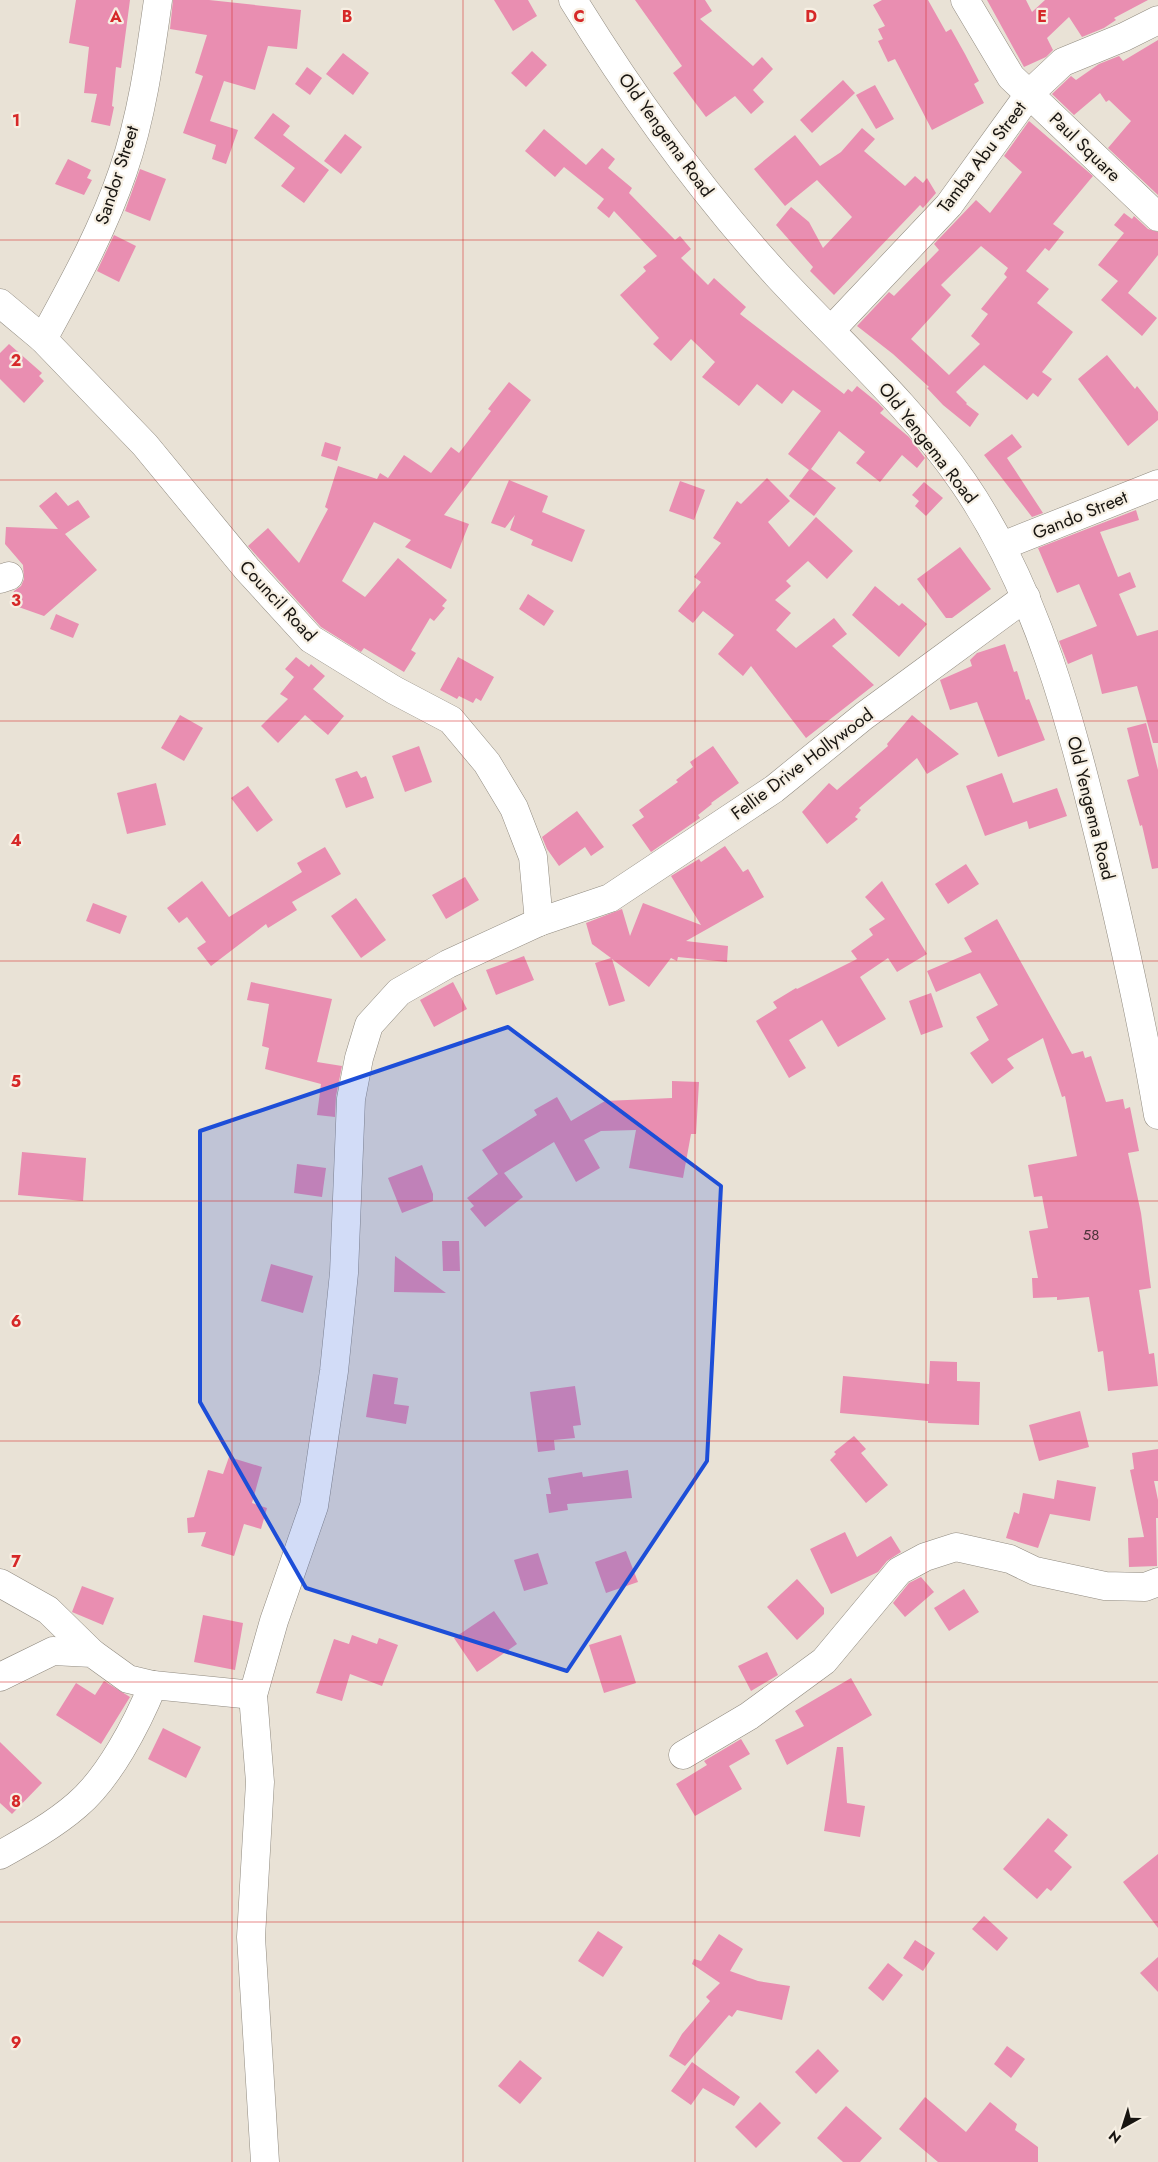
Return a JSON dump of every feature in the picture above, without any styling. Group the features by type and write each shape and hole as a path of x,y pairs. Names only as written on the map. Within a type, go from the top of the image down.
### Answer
{"street":[{"name":"Sandor Street","path":"43,339 93,247 123,170 147,75 158,0"},
{"name":"Old Yengema Road","path":"573,0 661,134 740,232 897,399 962,482 1002,546 1026,597 1077,746 1116,908 1148,1055 1158,1115"},
{"name":"Paul Square","path":"965,0 1011,77 1158,216"},
{"name":"Tamba Abu Street","path":"831,330 949,204 1030,93 1063,62 1124,37 1158,20"},
{"name":"Council Road","path":"0,303 43,339 145,445 247,569 311,639 394,690 451,720 487,763 514,808 533,857 538,922"},
{"name":"Gando Street","path":"1002,546 1158,484"},
{"name":"Fellie Drive Hollywood","path":"253,1695 274,1621 316,1497 334,1371 344,1273 349,1203 351,1099 368,1025 399,992 448,964 538,922 610,898 652,871 774,789 864,716 1026,597"},
{"path":"683,1755 750,1716 824,1660 899,1570 925,1556 956,1547 1010,1559 1035,1572 1105,1586 1145,1587 1158,1582"},
{"path":"0,1583 48,1610 92,1653 128,1679 153,1685 253,1695 260,1782 252,1937 265,2162"},
{"path":"0,1676 53,1651 92,1653"},
{"path":"0,1855 42,1831 79,1804 104,1774 144,1709 153,1685"}],"highlighted area":[{"path":"508,1027 721,1186 707,1461 567,1671 306,1588 200,1402 200,1131"}],"building":[{"path":"76,0 130,0 121,68 116,67 112,106 114,107 110,126 91,122 97,94 84,93 89,47 69,43"},
{"path":"173,0 209,0 301,10 297,49 268,46 255,90 224,81 210,121 238,130 226,164 212,159 216,145 183,133 203,76 195,73 207,35 170,29"},
{"path":"494,0 528,0 537,16 513,31"},
{"path":"635,0 705,0 712,11 700,19 753,66 762,57 773,69 753,90 764,102 751,114 735,96 706,117 673,73 682,66"},
{"path":"882,0 928,0 946,32 951,29 965,54 979,81 974,84 984,103 932,130 895,59 888,62 878,41 883,39 878,29 885,26 873,5"},
{"path":"987,0 1026,0 1032,12 1045,0 1148,0 1114,18 1116,20 1104,28 1082,37 1069,17 1047,38 1053,50 1046,57 1024,67"},
{"path":"1158,40 1158,195 1108,148 1131,121 1109,100 1106,102 1100,93 1074,115 1052,94 1071,76 1076,80 1099,64 1119,56 1123,61"},
{"path":"532,51 547,65 526,87 511,73"},
{"path":"343,53 369,73 353,95 326,74"},
{"path":"307,67 322,78 310,95 295,84"},
{"path":"843,80 855,93 812,133 800,120"},
{"path":"875,85 894,119 876,129 856,95"},
{"path":"273,113 290,126 283,135 329,170 304,203 281,186 295,168 254,138"},
{"path":"1029,121 1093,176 1053,224 1064,232 1049,251 1045,248 1026,271 1049,289 1037,303 1073,332 1042,372 1052,379 1038,397 1033,393 1027,400 984,365 956,392 966,404 979,414 970,427 943,405 927,388 929,387 893,354 857,326 889,292 894,296 939,250 934,244 976,200 990,213 1022,172 1004,156","holes":["981,246 1008,268 1004,274 1007,277 981,309 988,314 971,336 980,344 949,375 911,339 951,295 941,285"]},
{"path":"862,128 875,139 864,151 905,186 915,176 923,183 927,178 936,193 923,208 920,205 834,295 810,271 813,267 776,225 791,207 809,222 823,248 852,217 817,180 785,206 754,169 795,135 820,166 841,152"},
{"path":"544,129 586,165 602,148 615,159 608,168 632,188 629,193 675,240 680,236 691,249 681,258 708,285 714,278 746,307 740,314 844,394 848,389 852,392 857,386 878,403 884,409 880,413 909,437 925,458 917,468 902,455 880,482 856,463 865,452 839,431 811,469 836,488 814,516 789,496 809,470 788,454 821,411 793,390 782,404 757,384 739,406 702,377 715,362 691,339 671,361 653,344 659,338 620,295 646,271 643,267 657,256 614,211 609,218 597,208 604,199 564,167 555,177 525,151"},
{"path":"345,134 362,147 341,174 324,161"},
{"path":"68,159 91,170 87,178 92,180 84,195 55,184"},
{"path":"140,169 166,179 150,221 125,211"},
{"path":"1124,213 1132,219 1134,216 1148,229 1158,232 1158,255 1128,293 1157,318 1142,336 1101,300 1118,281 1098,265 1124,233 1114,225"},
{"path":"114,235 136,246 119,282 97,271"},
{"path":"9,344 42,373 39,376 44,381 24,403 0,379 0,353"},
{"path":"1107,355 1135,389 1137,386 1158,412 1158,420 1128,446 1078,379"},
{"path":"509,382 531,400 444,515 469,524 451,569 405,547 411,540 374,522 342,581 365,597 398,558 447,600 442,606 445,608 434,621 430,618 411,650 416,653 404,672 364,648 361,652 321,627 248,546 268,528 299,563 328,509 325,507 338,466 377,479 380,473 388,478 404,455 431,473 451,447 459,453 491,411 488,409"},
{"path":"1012,434 1022,447 1007,458 1043,513 1032,517 984,455"},
{"path":"325,442 341,447 337,461 321,456"},
{"path":"767,478 790,501 768,522 789,547 816,517 853,551 827,579 808,561 786,581 791,586 775,600 791,613 776,630 796,648 834,618 847,634 832,646 874,685 806,738 751,666 743,676 718,654 734,635 703,611 693,623 678,611 701,582 694,577 721,543 713,538 737,501 741,504"},
{"path":"509,480 548,496 542,512 585,530 572,562 531,545 533,540 510,530 515,515 505,528 491,523"},
{"path":"680,481 705,490 694,520 669,511"},
{"path":"924,482 943,498 926,516 915,506 919,501 912,495"},
{"path":"56,492 68,506 78,500 90,517 65,534 97,570 44,616 10,604 14,591 21,586 24,579 23,565 5,544 6,527 58,529 39,506"},
{"path":"1136,510 1139,520 1100,532 1118,577 1130,572 1136,587 1119,594 1137,636 1158,630 1158,743 1153,743 1137,686 1102,694 1092,654 1068,664 1059,641 1097,626 1079,584 1057,593 1038,548"},
{"path":"960,547 991,589 952,618 946,618 917,579"},
{"path":"875,586 899,606 902,603 927,624 899,657 852,615"},
{"path":"528,594 554,611 544,626 519,609"},
{"path":"56,614 79,624 73,638 50,629"},
{"path":"1005,644 1014,672 1017,671 1026,700 1029,699 1045,740 998,757 977,702 950,710 940,680 972,666 970,660 977,653"},
{"path":"296,657 309,667 311,664 325,676 313,689 344,716 328,735 305,715 278,743 261,726 288,699 280,694 294,677 285,669"},
{"path":"458,657 494,677 481,701 476,698 473,703 459,696 457,699 440,690"},
{"path":"180,715 203,728 184,761 161,748"},
{"path":"912,715 959,754 927,774 917,758 859,808 861,810 855,817 858,819 827,844 802,812 829,783 837,790 888,746 887,744"},
{"path":"1146,723 1158,770 1158,868 1152,869 1142,825 1140,826 1127,780 1139,776 1127,728"},
{"path":"419,746 432,782 405,792 392,756"},
{"path":"713,746 739,783 711,803 698,815 700,818 651,852 632,825 644,817 639,810 678,782 676,780 693,767 690,762"},
{"path":"357,771 361,778 366,776 374,798 346,808 335,779"},
{"path":"1002,773 1013,803 1057,788 1067,816 1029,829 1027,821 985,836 966,786"},
{"path":"156,783 166,825 127,834 117,793"},
{"path":"248,786 273,820 257,832 231,798"},
{"path":"577,811 604,847 591,856 585,847 559,866 547,849 542,837"},
{"path":"725,846 743,872 748,869 764,897 686,941 728,946 727,962 678,957 677,961 671,958 649,987 612,959 625,1001 609,1006 595,963 611,958 592,944 586,923 622,909 630,936 643,903 701,925 671,876 699,859 701,862"},
{"path":"325,847 341,874 292,902 297,910 268,928 266,924 211,966 197,948 206,942 187,917 179,923 167,908 202,881 229,917 302,872 297,863"},
{"path":"966,864 979,884 948,904 935,884"},
{"path":"465,877 479,900 446,919 432,895"},
{"path":"882,881 927,954 897,972 888,958 860,977 886,1019 838,1047 822,1020 789,1040 806,1068 789,1078 756,1021 777,1008 773,1002 796,988 857,959 851,951 873,935 869,929 885,919 865,897"},
{"path":"356,898 386,940 361,958 331,916"},
{"path":"93,903 127,916 120,934 86,921"},
{"path":"997,919 1072,1054 1083,1051 1085,1058 1091,1056 1106,1102 1123,1099 1125,1109 1130,1107 1139,1151 1128,1153 1141,1213 1151,1288 1139,1290 1149,1354 1154,1353 1158,1386 1108,1391 1103,1351 1098,1352 1089,1297 1057,1300 1057,1297 1033,1298 1032,1278 1038,1278 1029,1231 1048,1228 1042,1196 1034,1197 1028,1165 1077,1156 1065,1096 1062,1097 1043,1038 1007,1059 1014,1068 992,1084 970,1053 989,1040 976,1017 998,1005 980,973 936,992 927,971 972,952 964,938"},
{"path":"524,956 534,980 496,995 486,970"},
{"path":"251,982 332,999 317,1062 342,1066 336,1096 335,1117 317,1115 321,1084 265,1069 269,1048 262,1046 269,1004 247,1000"},
{"path":"453,982 467,1009 434,1027 420,1000"},
{"path":"931,993 943,1027 921,1035 909,1001"},
{"path":"672,1081 699,1082 696,1134 691,1134 683,1178 629,1168 636,1130 601,1131 584,1140 600,1168 576,1182 554,1142 504,1173 523,1197 485,1227 470,1209 474,1206 467,1198 498,1174 482,1150 537,1115 534,1110 557,1097 571,1121 605,1101 672,1098"},
{"path":"22,1152 86,1158 83,1201 18,1195"},
{"path":"297,1164 326,1168 322,1197 294,1193"},
{"path":"422,1165 433,1194 433,1201 402,1213 388,1178"},
{"path":"442,1241 459,1241 460,1271 443,1271"},
{"path":"395,1256 446,1293 394,1292"},
{"path":"271,1264 313,1276 303,1313 261,1301"},
{"path":"930,1361 957,1362 957,1381 980,1382 979,1425 928,1423 928,1421 840,1413 843,1376 929,1384"},
{"path":"373,1374 398,1378 394,1404 409,1406 406,1424 366,1417"},
{"path":"575,1386 581,1425 573,1426 575,1438 554,1440 555,1450 538,1452 530,1392"},
{"path":"1080,1411 1089,1447 1039,1461 1029,1425"},
{"path":"854,1436 866,1449 861,1453 888,1485 866,1503 830,1460 836,1454 834,1452"},
{"path":"1158,1449 1158,1481 1154,1481 1158,1500 1158,1518 1156,1518 1157,1566 1129,1567 1128,1538 1144,1537 1130,1470 1134,1469 1132,1453"},
{"path":"229,1457 262,1467 252,1503 267,1508 261,1529 244,1524 234,1556 201,1546 206,1532 188,1533 187,1518 194,1517 208,1470 223,1474"},
{"path":"628,1470 632,1498 567,1504 568,1510 549,1513 546,1494 551,1494 548,1478 582,1472 583,1477"},
{"path":"1057,1480 1096,1487 1090,1521 1050,1514 1038,1548 1006,1538 1014,1512 1019,1514 1023,1493 1054,1499"},
{"path":"845,1532 857,1557 891,1536 901,1552 887,1561 878,1572 831,1594 810,1549"},
{"path":"626,1551 638,1582 606,1593 595,1562"},
{"path":"538,1553 548,1584 524,1591 514,1560"},
{"path":"921,1577 934,1592 905,1617 893,1603 909,1583"},
{"path":"797,1579 824,1608 824,1614 797,1640 767,1607"},
{"path":"82,1586 114,1598 103,1625 72,1612"},
{"path":"964,1589 979,1612 949,1631 934,1608"},
{"path":"494,1611 517,1644 477,1672 454,1638"},
{"path":"203,1615 243,1623 235,1670 194,1662"},
{"path":"352,1635 377,1644 379,1638 398,1645 382,1686 350,1674 342,1701 316,1693 334,1639 349,1644"},
{"path":"621,1635 636,1683 604,1693 589,1645"},
{"path":"767,1652 778,1675 751,1691 738,1666"},
{"path":"851,1678 872,1715 787,1765 775,1740 804,1726 795,1711"},
{"path":"104,1681 130,1697 101,1744 56,1715 76,1683 95,1695"},
{"path":"163,1728 201,1747 186,1778 148,1759"},
{"path":"741,1739 750,1754 729,1766 742,1789 695,1816 676,1784 707,1765 704,1761"},
{"path":"0,1742 42,1783 12,1814 0,1803"},
{"path":"837,1747 843,1747 847,1803 865,1806 860,1837 824,1831"},
{"path":"1048,1818 1068,1835 1054,1851 1072,1867 1051,1891 1047,1888 1037,1899 1003,1869"},
{"path":"1158,1854 1158,1928 1123,1882"},
{"path":"984,1916 1008,1938 997,1951 972,1929"},
{"path":"598,1931 623,1947 603,1977 578,1961"},
{"path":"719,1934 743,1949 730,1971 758,1981 790,1986 782,2020 737,2010 732,2017 729,2015 685,2066 669,2056 682,2034 710,2001 706,1997 720,1983 692,1964 694,1959 701,1961"},
{"path":"915,1940 935,1953 923,1971 903,1958"},
{"path":"1158,1957 1158,1992 1140,1973"},
{"path":"888,1963 903,1975 883,2001 868,1988"},
{"path":"1007,2046 1025,2059 1011,2078 994,2064"},
{"path":"818,2049 839,2071 816,2094 795,2072"},
{"path":"520,2060 542,2078 520,2104 498,2086"},
{"path":"692,2062 740,2097 734,2106 703,2088 691,2105 671,2091"},
{"path":"925,2097 966,2132 990,2102 1017,2124 1015,2130 1038,2147 1038,2162 938,2162 899,2129"},
{"path":"760,2102 781,2123 756,2148 735,2127"},
{"path":"846,2106 882,2138 860,2162 843,2162 817,2138"}]}
